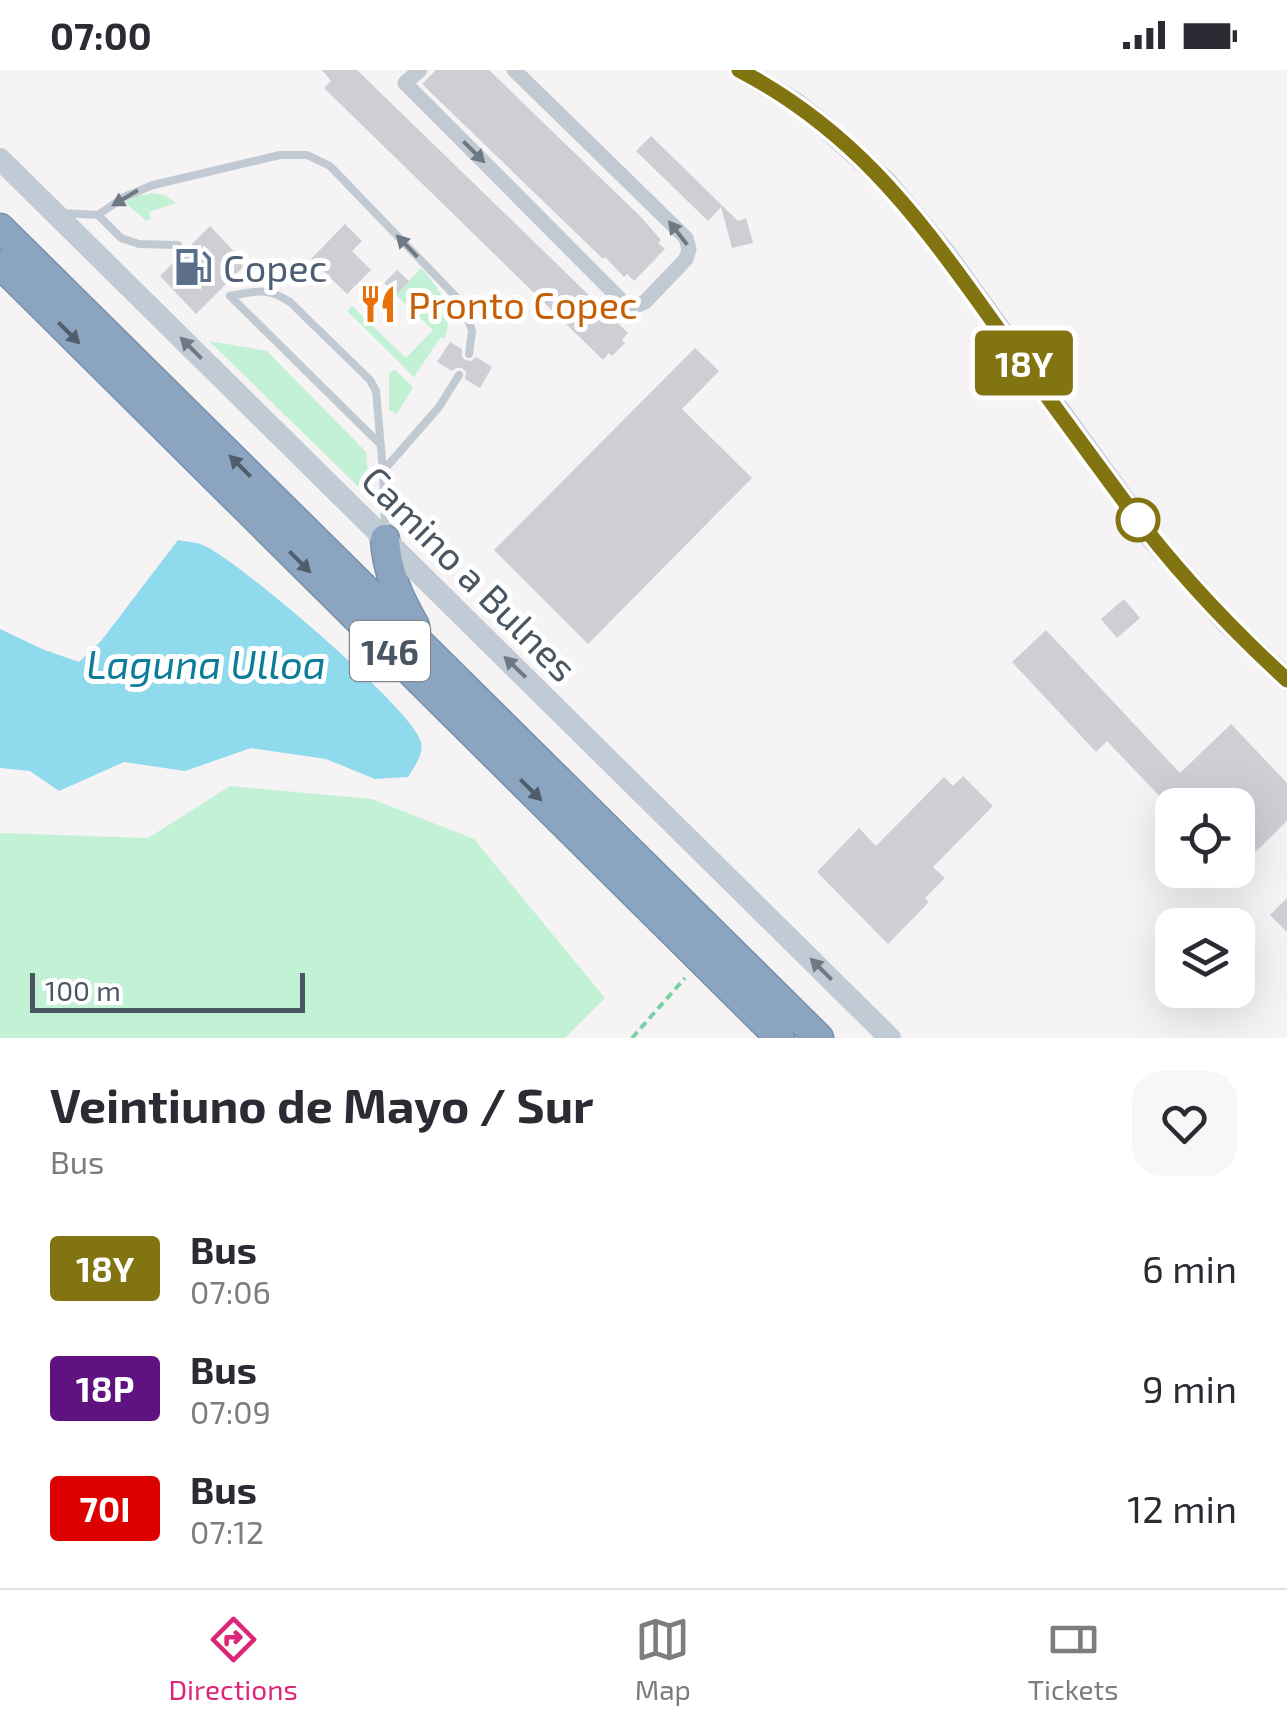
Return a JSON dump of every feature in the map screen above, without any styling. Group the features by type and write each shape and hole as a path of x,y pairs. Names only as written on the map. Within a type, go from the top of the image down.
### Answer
{"highway":[{"name":"146","path":"0,228 819,1038"},
{"name":"146","path":"0,264 780,1038"},
{"path":"385,539 395,588 434,658"}],"street":[{"path":"420,70 406,83 623,302 635,306 646,302 686,260 686,238 514,70"},
{"path":"740,70 795,103 845,142 887,183 951,261 1154,541 1226,622 1287,680"},
{"name":"Camino a Bulnes","path":"0,159 890,1038"}],"lane":[{"path":"98,216 124,197 152,185 280,155 298,153 319,159 462,304 472,331 469,354"},
{"path":"54,212 98,216 121,238 139,244 178,245"},
{"path":"381,445 230,296 264,290 279,294 370,380 378,401 383,471 385,539"},
{"path":"383,471 439,407 459,375"}],"path":[{"path":"632,1038 702,960"}],"green space":[{"path":"154,193 176,203 149,212 151,219 146,221 125,202 135,196"},
{"path":"421,268 443,300 448,318 445,338 440,338 414,377 347,311 352,306 406,358 433,330 396,295"},
{"path":"209,341 267,351 366,452 370,498"},
{"path":"394,369 413,387 397,414 389,410 389,374"},
{"path":"230,786 372,799 474,839 605,998 565,1038 0,1038 0,833 148,838"}],"water":[{"name":"Laguna Ulloa","path":"178,540 207,547 254,580 389,700 421,742 420,756 408,777 375,779 326,759 251,748 185,771 124,762 59,791 30,771 0,768 0,629 79,662 101,641"}],"building":[{"path":"322,70 357,70 628,333 622,340 625,343 603,360 324,88 331,81"},
{"path":"436,70 489,70 642,218 665,249 634,281 627,274 624,277 422,84"},
{"path":"651,136 738,221 746,218 753,243 732,248 721,207 708,221 636,151"},
{"path":"345,224 362,241 352,251 371,270 347,294 311,259"},
{"path":"210,226 246,264 196,314 160,276"},
{"path":"397,270 409,281 396,295 384,283"},
{"path":"450,342 462,349 465,360 476,357 492,367 480,388 465,379 462,368 452,371 437,362"},
{"path":"695,348 719,371 682,409 752,478 588,644 494,550"},
{"path":"1124,599 1140,618 1117,638 1101,619"},
{"path":"1046,630 1180,773 1231,724 1287,783 1287,821 1255,852 1255,788 1155,788 1155,791 1107,741 1096,752 1012,662"},
{"path":"963,776 993,806 933,867 945,878 925,898 929,902 888,944 817,872 859,828 876,846 944,777 953,786"},
{"path":"1287,898 1287,932 1270,915"}],"bus line":[{"name":"18Y","path":"739,70 795,103 845,142 887,183 944,252 1154,541 1226,622 1287,680"}],"place":[{"name":"Copec","path":"193,267"},
{"name":"Pronto Copec","path":"378,304"}]}
